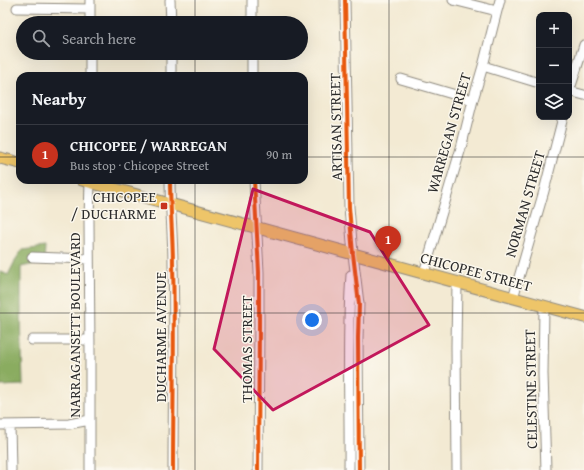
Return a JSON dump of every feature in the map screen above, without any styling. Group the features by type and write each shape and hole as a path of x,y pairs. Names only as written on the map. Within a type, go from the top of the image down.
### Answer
{"main road":[{"path":"0,158 16,162"},
{"name":"CHICOPEE STREET","path":"98,184 584,317"}],"street":[{"path":"170,0 170,16"},
{"path":"252,0 252,16"},
{"name":"ARTISAN STREET","path":"345,0 349,207 353,254 349,302 353,335"},
{"path":"453,0 497,11"},
{"name":"WARREGAN STREET","path":"424,274 461,148 500,0"},
{"path":"17,8 90,5 90,16"},
{"path":"571,84 584,45"},
{"path":"90,60 90,72"},
{"path":"171,60 171,72"},
{"path":"252,60 252,72"},
{"path":"483,66 536,82"},
{"path":"401,79 473,100"},
{"path":"572,92 584,95"},
{"name":"NORMAN STREET","path":"512,298 544,191 562,120"},
{"name":"NARRAGANSETT BOULEVARD","path":"87,184 89,222 90,470"},
{"name":"DUCHARME AVENUE","path":"170,184 174,342 173,470"},
{"name":"THOMAS STREET","path":"254,184 259,272 258,470"},
{"path":"32,257 89,258"},
{"path":"457,283 457,470"},
{"name":"CELESTINE STREET","path":"544,307 543,374 546,470"},
{"path":"353,335 359,404 358,470"},
{"path":"349,470 349,405 353,335"},
{"path":"32,340 90,340"},
{"path":"349,405 359,404"},
{"path":"0,425 69,424 90,420"},
{"path":"10,425 11,470"}],"highlighted area":[{"path":"253,189 370,232 429,325 273,410 214,349"}],"green space":[{"path":"45,247 44,262 21,267 23,385 0,386 0,271 8,275 22,250"}],"cycle path":[{"path":"345,0 349,207 359,304 359,470"},
{"path":"170,184 174,317 173,470"},
{"path":"254,184 259,272 258,470"}],"place":[{"name":"CHICOPEE / DUCHARME","path":"164,206"},
{"name":"CHICOPEE / WARREGAN","path":"388,259"}]}
